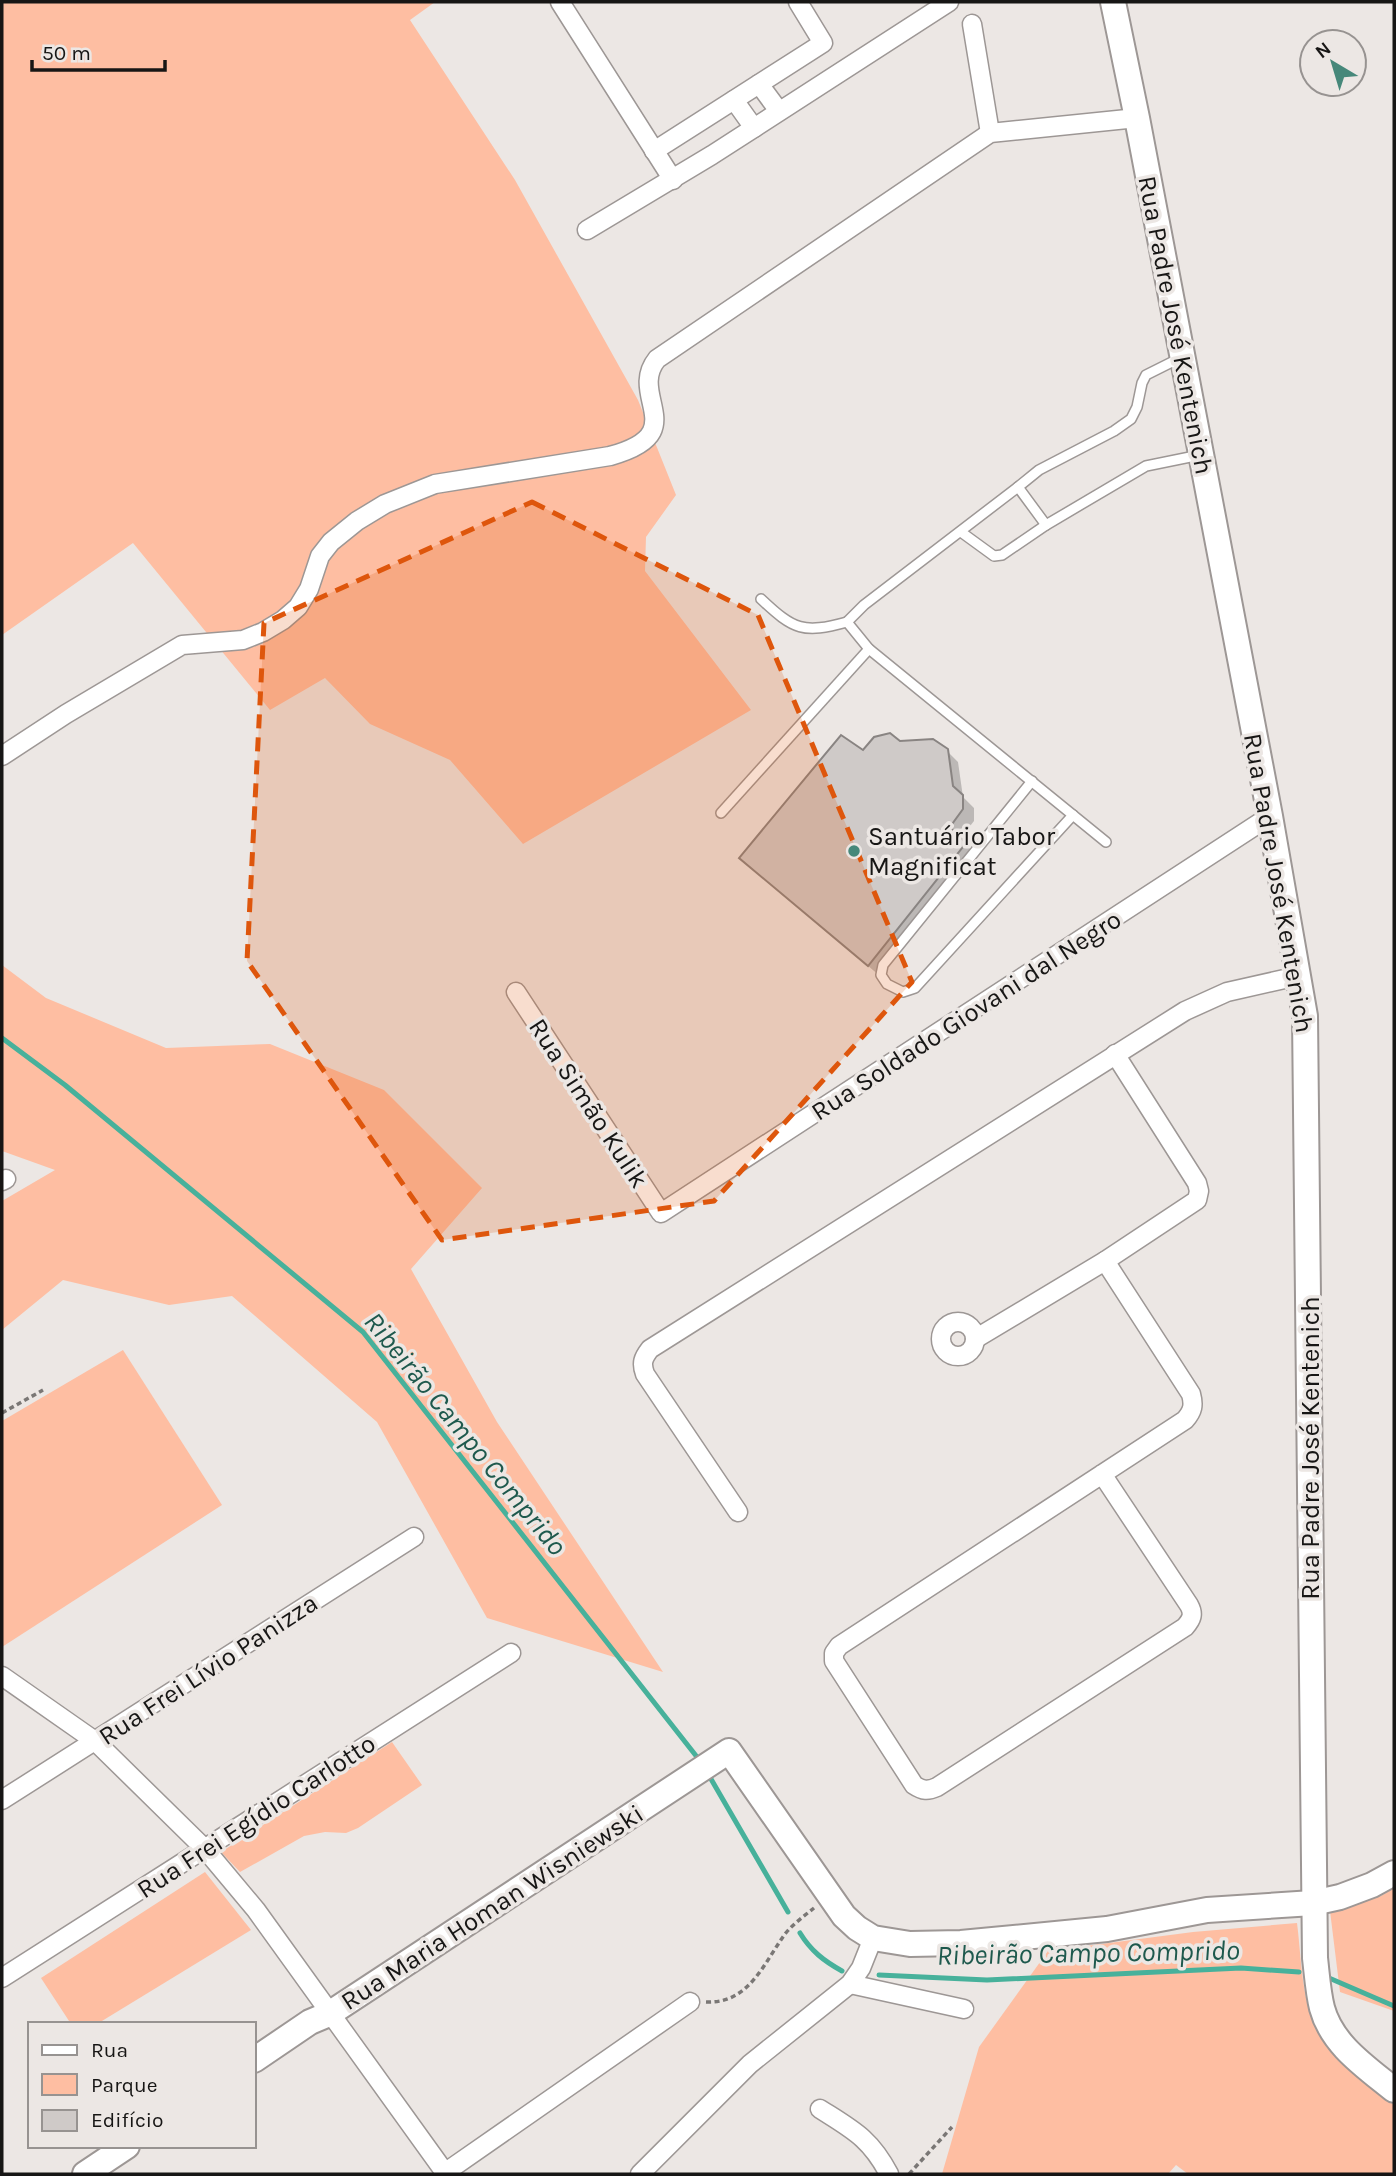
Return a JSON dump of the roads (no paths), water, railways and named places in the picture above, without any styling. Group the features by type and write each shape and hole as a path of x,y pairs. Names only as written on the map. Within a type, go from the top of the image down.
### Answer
{"street":[{"path":"560,2 673,180"},
{"path":"654,151 823,43 798,2"},
{"path":"587,230 673,180 949,2"},
{"name":"Rua Padre José Kentenich","path":"1113,2 1270,816 1298,976 1306,1040 1315,1958 1322,2007 1327,2022 1345,2048 1394,2090"},
{"path":"972,24 990,133"},
{"path":"760,84 779,111"},
{"path":"734,100 754,128"},
{"path":"2,756 66,714 182,645 243,640 284,620 298,607 309,589 320,556 331,542 356,521 385,504 435,484 610,456 631,450 647,439 655,425 648,376 650,367 657,359 990,133 1137,118"},
{"name":"Rua Soldado Giovani dal Negro","path":"661,1213 1270,816"},
{"path":"738,1512 645,1374 642,1365 645,1356 662,1342 1204,1000 1298,976"},
{"name":"Rua Simão Kulik","path":"516,992 661,1213"},
{"path":"975,1339 1105,1261 1197,1200 1197,1184 1115,1054"},
{"path":"1102,1474 1189,1605 1191,1620 1185,1627 937,1787 929,1791 920,1789 914,1785 834,1661 834,1653 839,1646 1102,1474 1185,1420 1191,1413 1194,1404 1191,1394 1105,1261"},
{"name":"Rua Frei Lívio Panizza","path":"2,1800 414,1537"},
{"name":"Rua Frei Egídio Carlotto","path":"2,1978 511,1653"},
{"path":"2,1676 95,1741 205,1849 256,1910 445,2174 690,2002"},
{"name":"Rua Maria Homan Wisniewski","path":"256,2059 310,2022 329,2014 729,1751 845,1916 856,1928 873,1938"},
{"path":"640,2174 750,2064 850,1984 861,1968 873,1938 910,1944 961,1943 1107,1929 1207,1910 1313,1903 1340,1897 1394,1873"},
{"path":"850,1984 964,2009"},
{"path":"820,2109 861,2135 889,2174"},
{"path":"85,2174 124,2148"}],"lane":[{"path":"761,600 782,619 802,628 817,630 847,622 1039,470 1114,431 1131,419 1146,375 1182,357"},
{"path":"961,532 994,556 1002,555 1046,525 1146,466 1200,455"},
{"path":"1018,487 1046,525"},
{"path":"847,622 869,649 1107,842"},
{"path":"721,813 869,649"},
{"path":"1032,781 883,965 881,975 887,984 903,992 915,988 1073,815"}],"waterway":[{"name":"Ribeirão Campo Comprido","path":"2,1038 65,1085 363,1332 697,1757"},
{"name":"Ribeirão Campo Comprido","path":"711,1779 788,1912"},
{"name":"Ribeirão Campo Comprido","path":"800,1933 818,1955 842,1971"},
{"name":"Ribeirão Campo Comprido","path":"879,1975 987,1980 1241,1968 1299,1972"},
{"name":"Ribeirão Campo Comprido","path":"1329,1978 1394,2006"}],"place":[{"name":"Santuário Tabor Magnificat","path":"854,851"}]}
